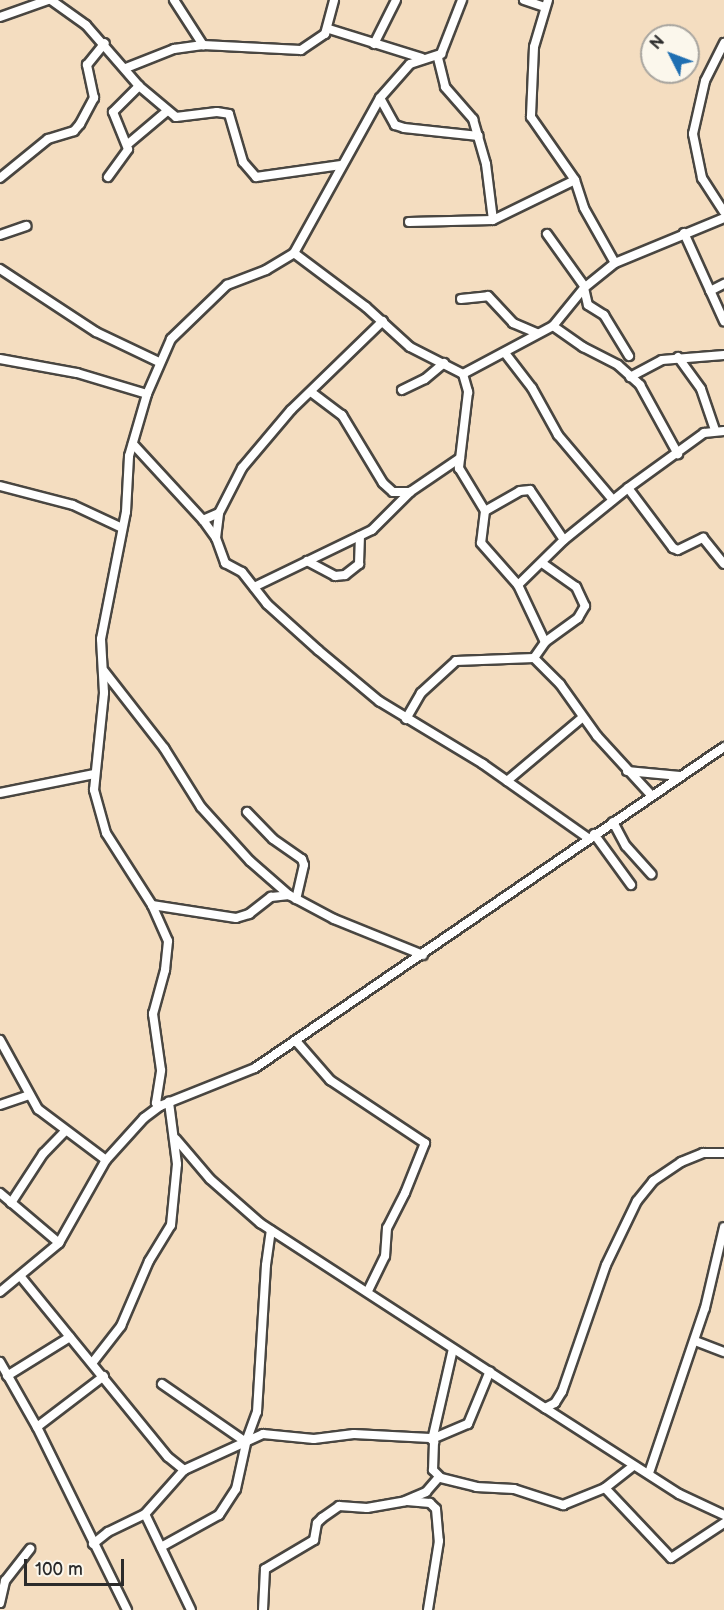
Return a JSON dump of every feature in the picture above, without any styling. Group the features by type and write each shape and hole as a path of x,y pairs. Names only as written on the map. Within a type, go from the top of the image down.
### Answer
{"street":[{"path":"0,17 49,0 105,43 139,86 167,111 184,119 217,112 229,114 243,162 256,177 341,165"},
{"path":"174,0 203,45"},
{"path":"126,68 174,49 203,45 301,50 319,41 329,28 334,0"},
{"path":"374,44 396,0"},
{"path":"462,0 438,58 446,87 471,113 479,135 493,220"},
{"path":"524,0 546,3 534,46 531,117 575,180 584,208 615,263"},
{"path":"329,28 423,58 438,58"},
{"path":"0,178 48,139 74,131 80,124 94,98 87,65 91,55 105,43"},
{"path":"724,43 705,81 693,134 702,178 724,212"},
{"path":"160,1106 156,1103 161,1070 153,1014 165,970 168,941 152,905 106,833 94,790 104,671 101,639 122,528 125,482 133,444 147,394 171,339 207,301 227,285 273,267 294,253 380,98 410,64 423,58"},
{"path":"108,177 128,154 128,144 112,116 139,86"},
{"path":"380,98 395,125 404,128 479,135"},
{"path":"128,144 167,111"},
{"path":"409,222 493,220 575,180"},
{"path":"463,374 553,326 585,287 615,263 724,218"},
{"path":"0,235 26,226"},
{"path":"684,233 724,321"},
{"path":"547,234 585,287 588,305 604,315 629,356"},
{"path":"294,253 383,321 410,347 463,374 468,392 460,458 464,481 485,511 481,543 518,585 545,642"},
{"path":"0,269 96,332 159,362"},
{"path":"710,291 724,284"},
{"path":"461,299 488,296 513,323 537,333"},
{"path":"216,538 219,513 246,462 311,392 383,321"},
{"path":"553,326 630,377 649,396 665,437 678,454"},
{"path":"506,352 532,388 563,443 613,500"},
{"path":"630,377 648,364 678,357 724,355"},
{"path":"518,585 564,540 628,488 704,433 720,431 701,389 678,357"},
{"path":"0,359 77,374 147,394"},
{"path":"402,390 425,379 444,363"},
{"path":"311,392 342,415 383,483 393,492 410,492"},
{"path":"133,444 203,520 216,538 223,561 242,572 267,604 318,650 405,719 507,781 591,836 631,885"},
{"path":"254,587 360,536 384,521 410,492 460,458"},
{"path":"0,486 73,505 122,528"},
{"path":"628,488 673,548 678,550 702,538 724,564"},
{"path":"485,511 519,491 530,490 564,540"},
{"path":"203,520 219,513"},
{"path":"307,561 335,576 345,575 358,564 360,536"},
{"path":"534,658 545,642 578,618 585,606 576,587 542,563"},
{"path":"405,719 421,693 456,661 534,658 560,684 583,717 627,771 652,796"},
{"path":"104,671 164,748 201,807 250,861 293,897 385,942 423,955"},
{"path":"507,781 583,717"},
{"path":"0,1292 21,1277 59,1243 106,1160 144,1118 160,1106 255,1068 724,747"},
{"path":"627,771 680,776"},
{"path":"0,793 94,774"},
{"path":"247,812 273,839 302,859 304,865 293,897"},
{"path":"612,822 626,846 651,874"},
{"path":"152,905 236,918 249,914 271,897 293,897"},
{"path":"0,1040 38,1109 64,1132 106,1160"},
{"path":"296,1041 330,1080 425,1143 387,1228 385,1256 368,1291"},
{"path":"0,1105 29,1095"},
{"path":"93,1362 121,1326 149,1261 169,1230 176,1200 176,1139 169,1102"},
{"path":"12,1203 43,1154 64,1132"},
{"path":"176,1139 216,1185 271,1230 368,1291 633,1466 649,1473 679,1494 724,1515"},
{"path":"545,1407 555,1403 562,1392 608,1260 637,1201 653,1181 681,1162 703,1153 724,1153"},
{"path":"0,1193 59,1243"},
{"path":"649,1473 695,1341 724,1227"},
{"path":"161,1547 200,1526 228,1506 236,1489 245,1439 257,1412 266,1264 271,1230"},
{"path":"21,1277 93,1362 168,1457 184,1470"},
{"path":"8,1376 70,1337"},
{"path":"695,1341 724,1352"},
{"path":"453,1348 433,1438 433,1470 439,1477 476,1487 514,1489 563,1505 605,1488 633,1466"},
{"path":"0,1362 37,1427 127,1610"},
{"path":"93,1544 108,1532 145,1514 184,1470 208,1461 245,1439 263,1434 314,1439 354,1434 433,1438 468,1424 490,1371"},
{"path":"37,1427 104,1376"},
{"path":"162,1384 245,1439"},
{"path":"263,1610 265,1569 314,1540 316,1523 321,1518 339,1506 367,1508 405,1501 426,1492 439,1477"},
{"path":"605,1488 671,1558 724,1523"},
{"path":"405,1501 430,1503 436,1509 439,1541 428,1610"},
{"path":"145,1514 191,1610"},
{"path":"0,1603 5,1581 30,1549"}]}
